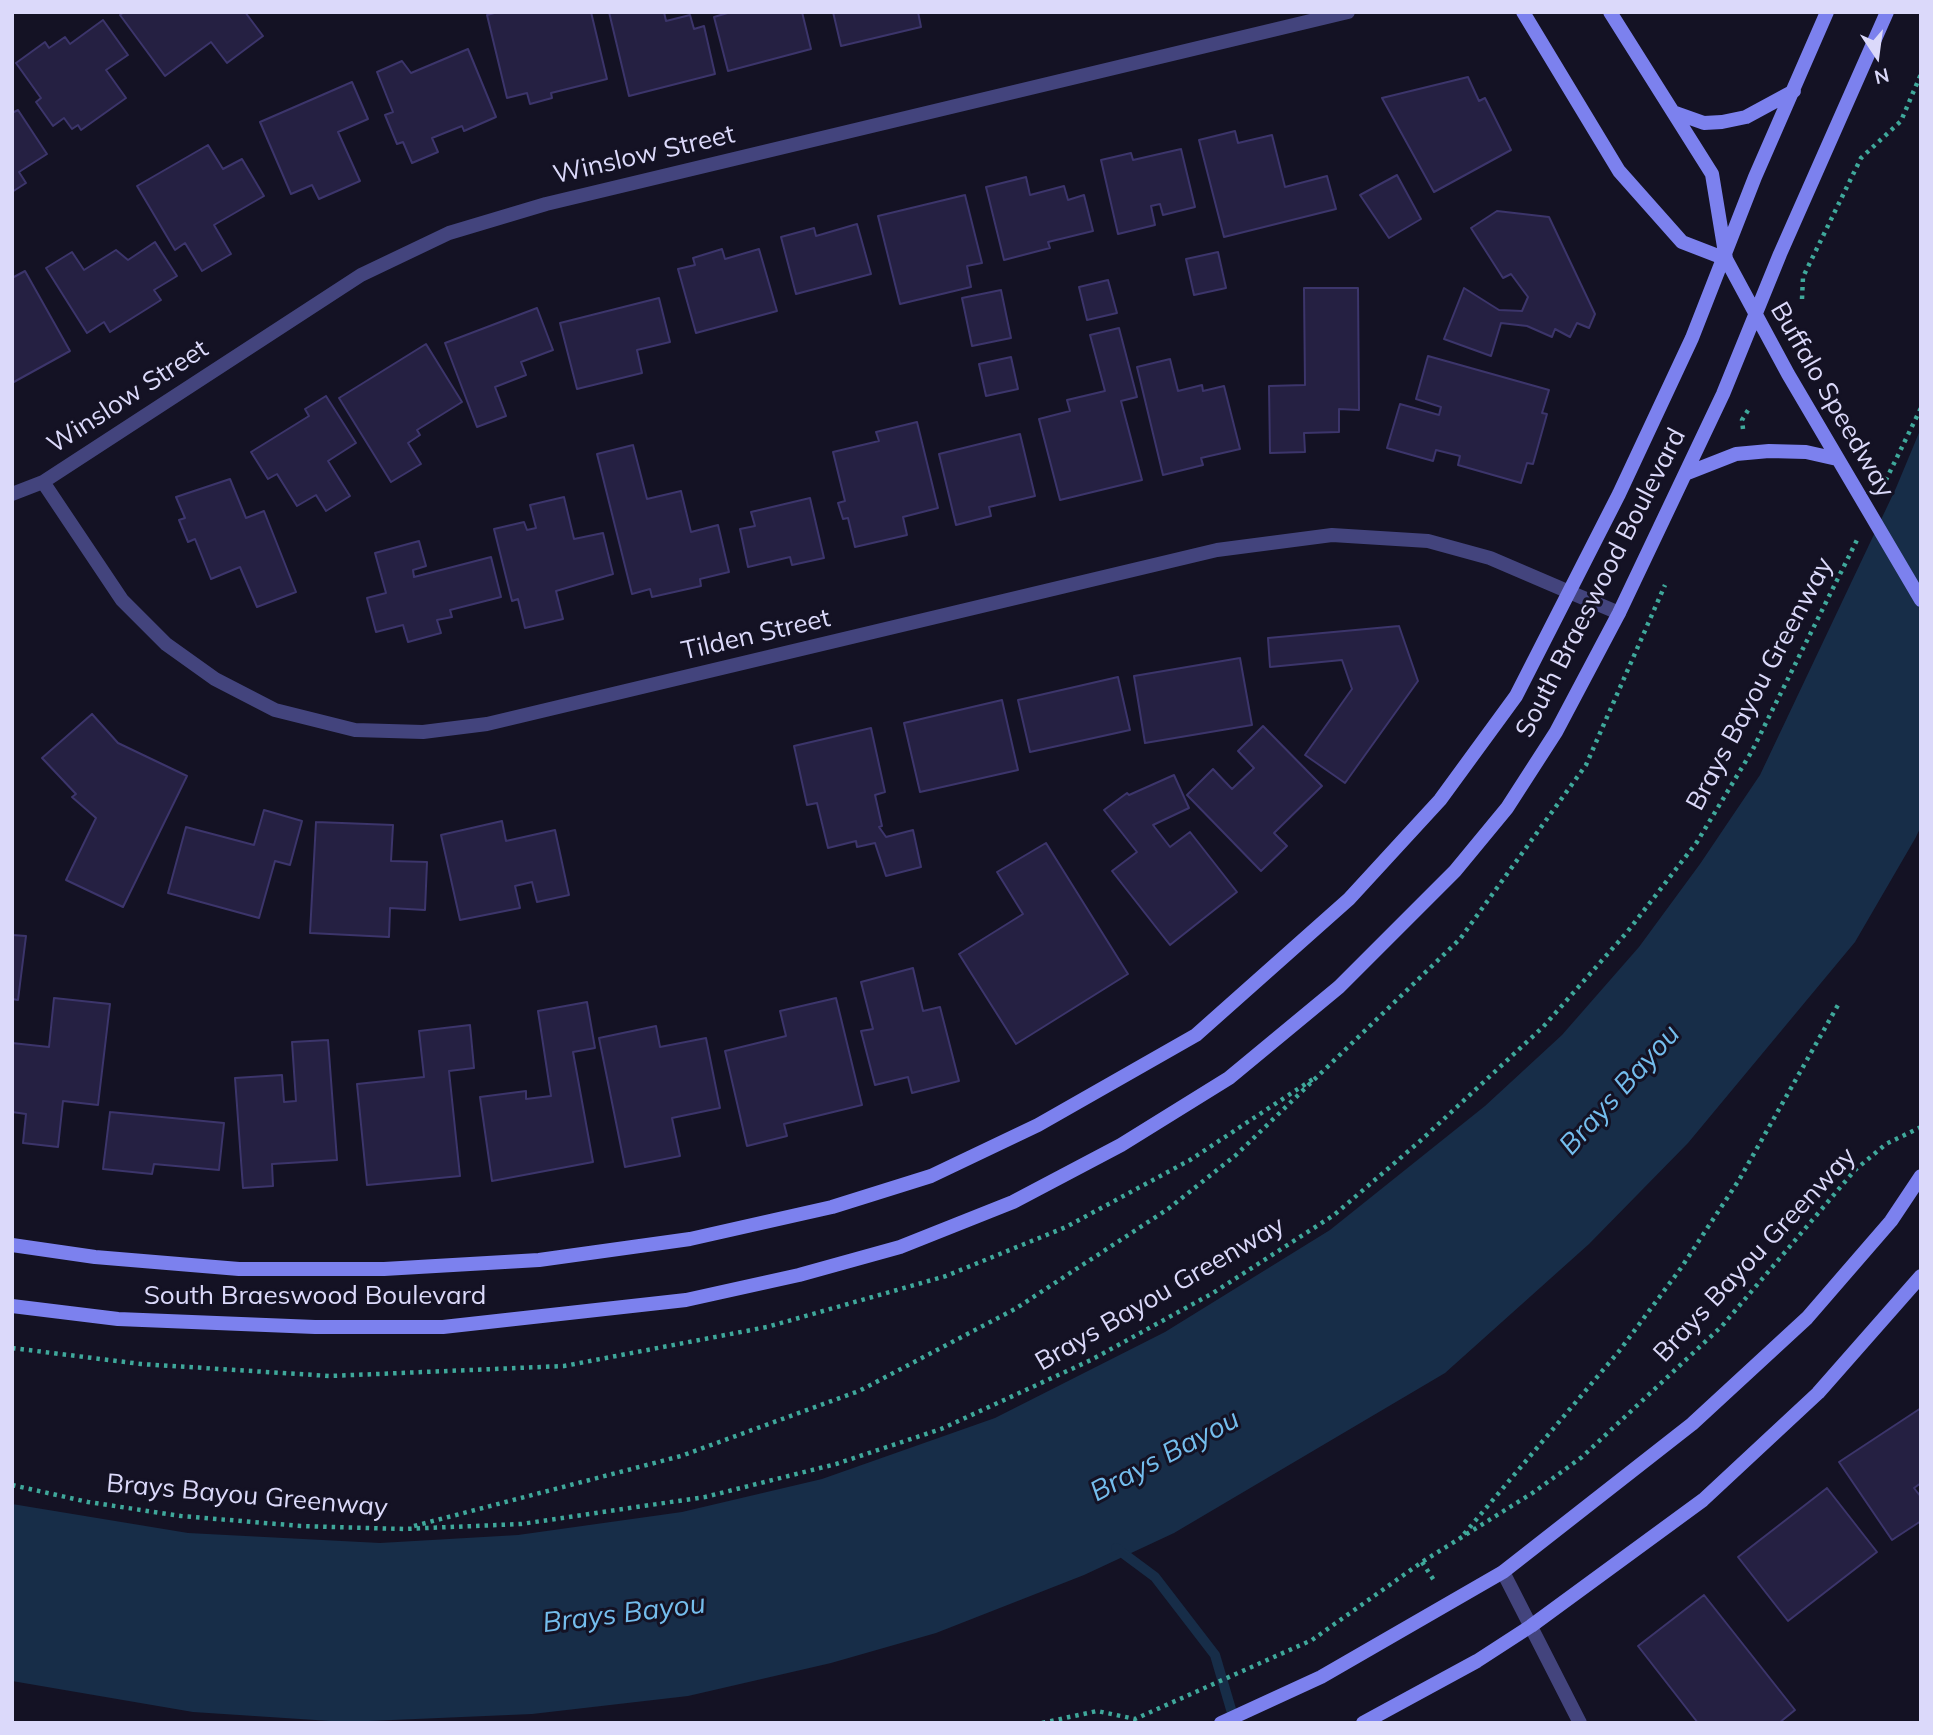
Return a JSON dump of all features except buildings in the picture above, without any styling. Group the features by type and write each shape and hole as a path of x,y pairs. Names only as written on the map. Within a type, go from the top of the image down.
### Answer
{"main road":[{"path":"1522,12 1619,171 1682,242 1726,258"},
{"name":"Buffalo Speedway","path":"1610,12 1712,174 1726,258 1756,317 1921,600"},
{"name":"South Braeswood Boulevard","path":"12,1245 95,1257 239,1269 384,1269 538,1260 690,1239 832,1208 931,1176 1038,1125 1196,1035 1349,899 1440,800 1516,696 1567,591 1619,494 1726,258 1755,177 1827,12"},
{"name":"South Braeswood Boulevard","path":"12,1306 118,1319 315,1327 443,1327 567,1316 685,1300 799,1275 900,1247 1013,1202 1121,1145 1229,1078 1339,987 1455,871 1507,808 1556,732 1619,613 1685,474 1756,317 1780,254 1887,12"},
{"path":"1674,112 1704,122 1723,122 1746,117 1794,91"},
{"path":"1685,474 1736,454 1769,450 1806,452 1839,462"},
{"path":"1221,1723 1321,1677 1503,1572 1692,1424 1807,1318 1891,1221 1921,1176"},
{"path":"1363,1723 1477,1661 1531,1626 1703,1500 1818,1393 1921,1276"}],"street":[{"name":"Winslow Street","path":"12,494 43,482 361,275 449,233 546,204 1348,12"},
{"name":"Tilden Street","path":"43,482 122,600 166,644 215,679 275,710 355,730 423,732 487,724 1217,550 1332,535 1429,541 1490,558 1619,613"},
{"path":"1503,1572 1580,1723"}],"path":[{"path":"1802,299 1803,277 1861,158 1901,121 1921,74"},
{"path":"1743,431 1742,420 1750,407"},
{"path":"1882,489 1921,408"},
{"name":"Brays Bayou Greenway","path":"12,1485 88,1502 181,1516 301,1526 404,1528 521,1524 705,1497 836,1464 940,1429 1091,1360 1213,1293 1334,1215 1419,1142 1543,1027 1628,931 1697,842 1752,751 1857,539"},
{"path":"1461,1538 1620,1350 1681,1268 1739,1180 1838,1005"},
{"name":"Brays Bayou Greenway","path":"1042,1723 1097,1712 1135,1719 1156,1712 1312,1640 1329,1625 1582,1457 1722,1326 1855,1170 1886,1144 1921,1127"}],"water":[{"name":"Brays Bayou","path":"1921,428 1921,826 1916,837 1855,942 1688,1143 1589,1244 1445,1373 1174,1533 1084,1575 936,1633 831,1663 688,1696 532,1714 346,1722 193,1712 12,1681 12,1504 188,1533 380,1543 518,1535 682,1512 822,1479 995,1418 1165,1332 1330,1230 1485,1106 1562,1035 1639,947 1700,864 1760,775 1896,488"}],"waterway":[{"path":"1116,1548 1155,1577 1215,1655 1235,1723"}]}
